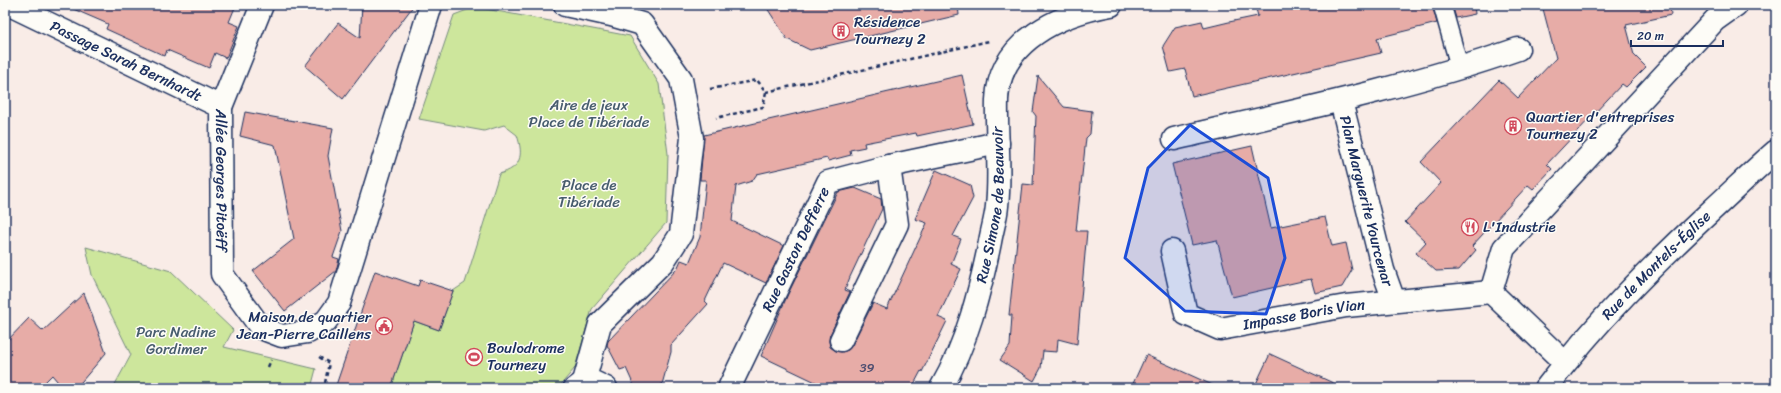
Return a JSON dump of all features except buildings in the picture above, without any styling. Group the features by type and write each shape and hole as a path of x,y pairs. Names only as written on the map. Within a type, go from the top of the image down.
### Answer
{"street":[{"name":"Passage Sarah Bernhardt","path":"10,5 221,107"},
{"name":"Allée Georges Pitoëff","path":"262,5 221,107 222,274 261,328 282,336 308,332 326,321 339,303 430,5"},
{"path":"565,5 615,10 642,24 681,79 692,138 681,234 663,262 600,324 579,383 606,388"},
{"name":"Rue Simone de Beauvoir","path":"941,388 951,371 965,334 984,272 997,206 997,99 1000,84 1011,58 1028,38 1041,29 1090,7 1111,5"},
{"path":"1565,363 1491,292 1504,248 1715,20 1736,5"},
{"name":"Plan Marguerite Yourcenar","path":"1174,139 1341,101 1460,69 1518,49"},
{"name":"Plan Marguerite Yourcenar","path":"1341,101 1383,270 1394,301"},
{"name":"Rue Gaston Defferre","path":"731,388 730,386 828,182 889,166 998,143"},
{"name":"Rue de Montels-Église","path":"1546,388 1565,363 1664,255 1776,151"},
{"path":"842,340 897,224 889,166"},
{"name":"Impasse Boris Vian","path":"1172,251 1186,314 1220,329 1346,306 1491,292"}],"lane":[{"path":"1442,5 1460,69"}],"path":[{"path":"766,92 995,39"},
{"path":"684,94 757,80 766,92 763,107 690,124"}],"highlighted area":[{"path":"1190,125 1268,178 1285,258 1266,314 1185,311 1125,258 1148,168"}],"green space":[{"name":"Place de Tibériade","path":"475,7 630,36 659,84 668,154 666,223 592,309 575,368 558,388 391,388 414,321 439,330 453,291 465,283 499,174 512,168 519,160 520,149 517,135 504,125 484,131 419,119 454,15"},
{"name":"Parc Nadine Gordimer","path":"86,247 171,271 233,330 224,347 316,369 311,388 113,388 131,355 92,275"}],"place":[{"name":"Résidence Tournezy 2","path":"841,31"},
{"name":"Quartier d'entreprises Tournezy 2","path":"1513,126"},
{"name":"L'Industrie","path":"1470,227"},
{"name":"Maison de quartier Jean-Pierre Caillens","path":"384,326"},
{"name":"Boulodrome Tournezy","path":"474,357"}],"park label":[{"name":"Aire de jeux Place de Tibériade","path":"589,114"}]}
